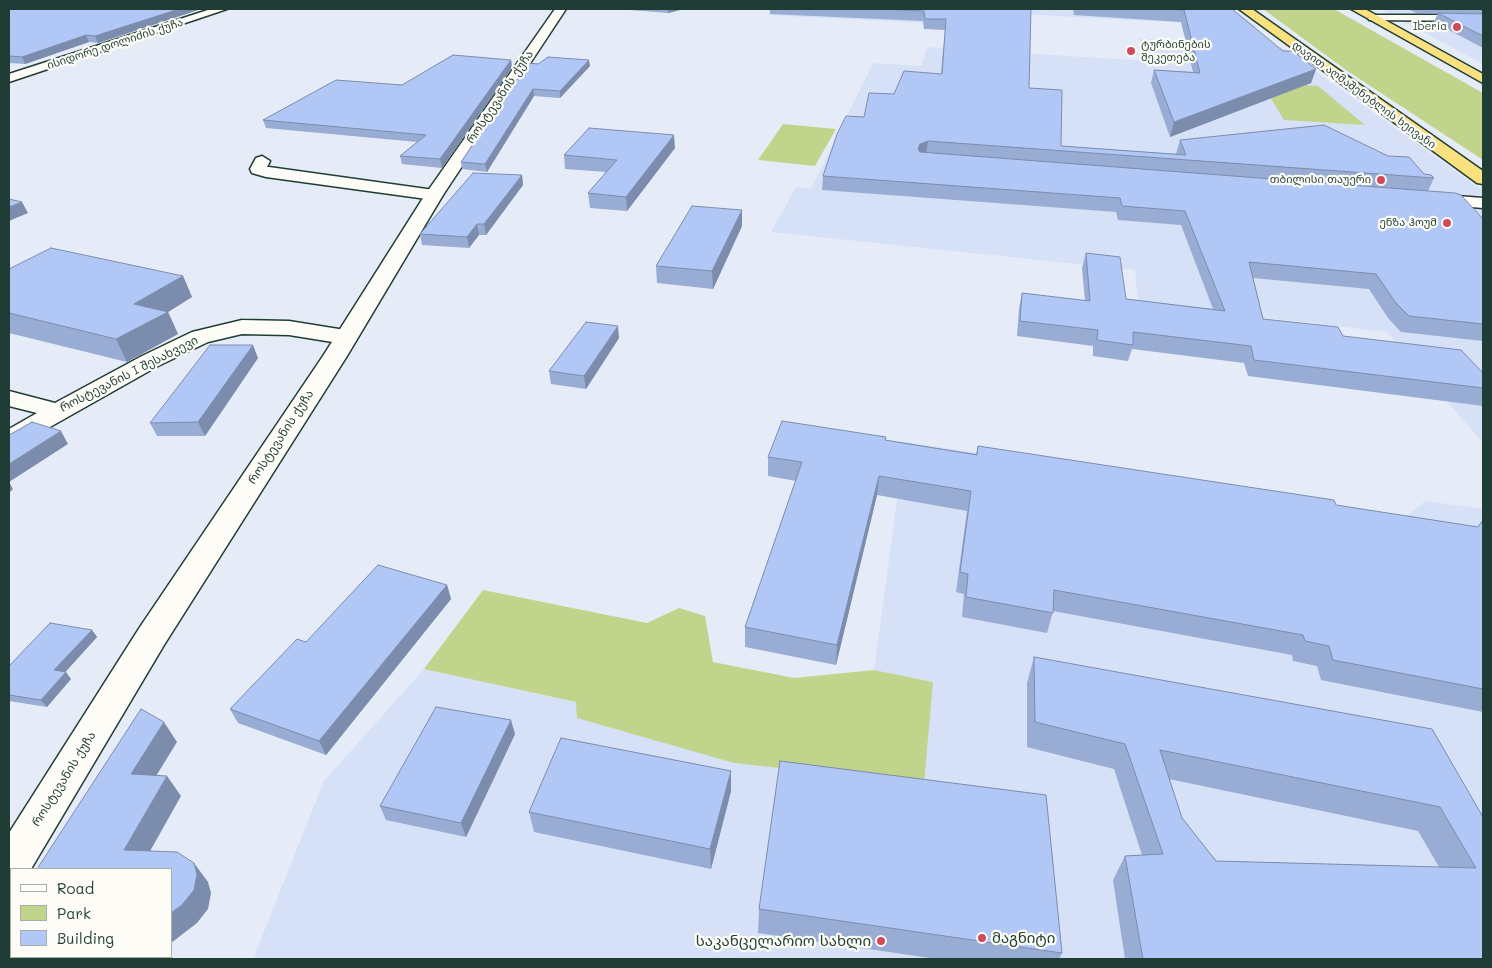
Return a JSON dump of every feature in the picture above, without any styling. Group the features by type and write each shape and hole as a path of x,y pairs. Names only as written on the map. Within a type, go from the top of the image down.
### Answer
{"highway":[{"name":"დავით აღმაშენებლის ხეივანი","path":"1245,9 1483,180"},
{"path":"1357,9 1483,79"}],"street":[{"name":"ისიდორე დოლიძის ქუჩა","path":"9,78 222,9"},
{"name":"როსტევანის ქუჩა","path":"10,868 152,636 345,337 434,195 560,9"},
{"path":"1373,18 1483,18"},
{"path":"262,161 258,169 266,172 434,195"},
{"path":"1415,198 1483,203"},
{"name":"როსტევანის I შესახვევი","path":"9,439 56,411 150,361 200,337 242,327 289,328 345,337"},
{"path":"9,398 56,411"}],"shaded area":[{"path":"774,9 930,9 925,23 767,15"},
{"path":"931,9 1233,9 1258,27"},
{"path":"1380,9 1483,9 1483,64 1391,15"},
{"path":"1139,38 1282,47 1483,191 1483,443 1387,332 1138,303 1135,270 771,232 796,187 811,189 873,63 921,66 927,47 1148,61"},
{"path":"905,442 1407,516 1425,501 1483,509 1483,959 253,959 324,781 424,669 576,702 933,682 874,670"}],"green space":[{"path":"1263,9 1334,9 1483,93 1483,160 1346,70"},
{"path":"1261,82 1318,86 1365,125 1284,120"},
{"path":"783,124 836,129 815,166 758,160"},
{"path":"483,590 647,623 679,608 705,616 713,662 794,678 874,670 933,682 924,784 734,763 577,718 576,702 424,669"}],"building":[{"path":"9,9 179,9 95,36 86,35 22,57 9,56"},
{"path":"879,9 1031,9 1029,88 1062,90 1061,146 1186,155 1180,140 1324,125 1388,156 1409,157 1424,174 1431,175 1434,178 928,141 920,144 918,149 920,152 1455,193 1461,195 1483,219 1483,324 1409,316 1396,303 1376,274 1249,262 1263,319 1338,327 1343,336 1461,350 1483,373 1483,388 1254,360 1251,346 1133,332 1133,345 1097,340 1098,330 1020,321 1022,293 1090,301 1086,253 1120,257 1126,299 1225,311 1185,211 1122,206 1120,198 823,176 837,134 846,116 864,117 869,93 894,94 904,71 942,74 946,19 925,19 924,11"},
{"path":"1162,9 1232,9 1283,51 1293,51 1316,69 1174,122 1154,70 1200,73 1184,10"},
{"path":"1438,13 1483,14 1483,36"},
{"path":"453,55 511,60 440,159 400,156 426,135 263,120 336,80 402,85"},
{"path":"548,57 589,60 560,91 533,89 485,164 461,162 528,63 538,64"},
{"path":"589,128 674,135 626,197 588,193 617,160 564,155"},
{"path":"473,173 522,175 484,224 477,224 467,237 420,234"},
{"path":"9,199 22,202 9,207"},
{"path":"692,206 742,210 712,271 656,266"},
{"path":"51,248 183,276 134,304 168,312 116,339 9,313 9,269"},
{"path":"586,322 618,326 584,376 549,371"},
{"path":"210,345 253,345 198,422 150,423"},
{"path":"782,421 886,437 885,440 977,455 978,446 1334,500 1336,505 1478,527 1483,520 1483,689 1333,660 1329,646 1305,641 1303,635 1054,590 1053,613 966,597 968,574 960,572 971,491 879,476 837,645 745,627 802,462 768,457"},
{"path":"32,422 61,431 9,464 9,434"},
{"path":"378,565 447,585 319,741 230,709 297,639 306,642"},
{"path":"50,623 92,630 54,670 66,672 41,700 9,695 9,666"},
{"path":"1034,657 1432,729 1483,817 1483,959 1143,959 1125,856 1163,854 1125,744 1035,722","holes":["1160,750 1440,807 1476,868 1216,861 1182,818"]},
{"path":"436,707 511,720 461,823 380,806"},
{"path":"141,709 164,722 131,774 167,776 124,850 177,852 194,863 197,874 194,890 182,905 172,912 172,868 38,868"},
{"path":"561,738 731,771 710,849 529,812"},
{"path":"780,761 1046,795 1062,953 759,909"}],"place":[{"name":"Iberia","path":"1457,27"},
{"name":"ტურბინების შეკეთება","path":"1131,51"},
{"name":"თბილისი თაუერი","path":"1381,180"},
{"name":"ენზა ჰოუმ","path":"1447,223"},
{"name":"მაგნიტი","path":"982,938"},
{"name":"საკანცელარიო სახლი","path":"881,941"}]}
